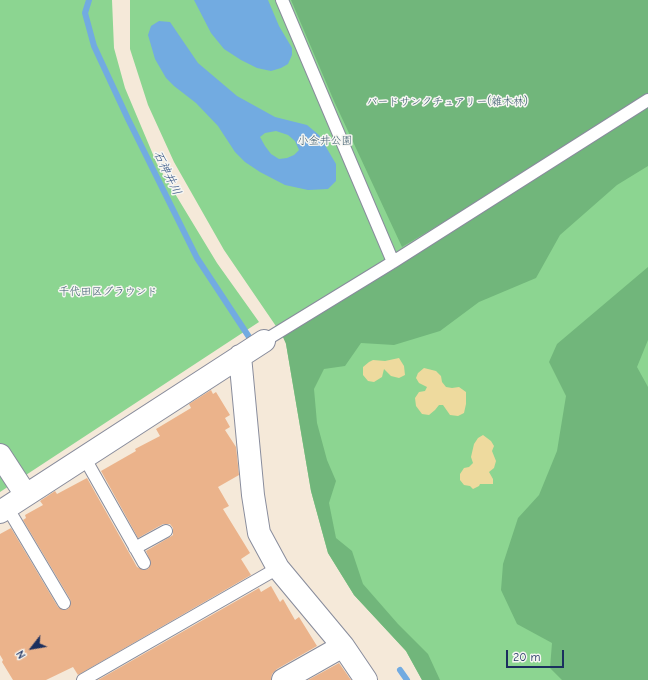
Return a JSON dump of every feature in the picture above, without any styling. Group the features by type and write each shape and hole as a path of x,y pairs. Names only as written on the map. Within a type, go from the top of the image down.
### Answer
{"street":[{"path":"4,510 264,341"},
{"path":"240,356 253,495 260,533 278,568 343,646 366,680"},
{"path":"0,455 26,495"},
{"path":"283,680 343,646"}],"lane":[{"path":"282,0 393,262"},
{"path":"264,341 393,262 648,100"},
{"path":"84,458 144,564"},
{"path":"4,510 64,603"},
{"path":"135,548 166,531"},
{"path":"83,680 278,568"}],"green space":[{"name":"千代田区グラウンド","path":"0,0 112,0 114,48 125,88 157,164 217,263 259,322 0,492"},
{"name":"小金井公園","path":"130,0 648,0 648,102 282,335 224,250 174,162 148,105 130,49"},
{"name":"バードサンクチュアリー(雑木林)","path":"291,0 648,0 648,100 402,247 334,101"},
{"path":"648,102 648,166 617,185 560,235 536,278 479,302 440,331 394,345 361,343 345,366 324,369 314,389 317,423 327,460 336,481 329,503 336,538 352,551 363,584 398,624 428,654 440,680 422,680 406,651 354,595 328,553 311,491 286,344 282,335"},
{"path":"648,114 648,680 422,680 406,651 354,595 328,553 311,491 286,344"},
{"path":"648,267 648,340 637,367 648,387 648,680 562,680 550,668 552,643 517,624 501,590 503,564 518,518 539,495 557,451 566,396 549,362 557,344"}],"sand":[{"path":"399,358 404,366 405,375 399,378 391,376 384,369 382,377 374,382 368,381 363,375 363,367 373,360 385,361"},
{"path":"424,368 436,371 441,376 442,382 446,387 459,387 466,392 464,413 458,416 450,415 443,405 439,405 429,415 422,414 416,406 415,398 419,392 425,391 427,387 419,383 416,378 418,373"},
{"path":"483,435 491,441 494,446 492,451 496,461 494,468 489,472 493,479 493,484 480,484 473,489 470,486 464,485 460,480 460,474 464,468 469,467 473,463 471,457 474,444 478,438"}],"water":[{"path":"194,0 268,0 279,26 292,48 292,55 288,64 271,71 257,68 224,49 211,33"},
{"path":"159,21 170,22 198,63 237,96 275,117 307,125 319,135 336,164 336,181 328,189 308,190 285,185 245,162 235,152 218,126 196,103 166,78 155,59 148,35 151,26","holes":["276,131 288,135 295,141 299,150 294,155 279,159 271,154 260,137 265,133"]}],"building":[{"path":"211,390 213,394 216,392 230,415 225,418 230,427 225,430 236,447 239,475 218,487 229,506 223,509 250,553 241,559 251,575 78,675 73,667 46,680 13,680 2,662 3,660 0,655 0,534 11,528 58,607 64,610 68,609 71,603 70,599 23,520 26,518 25,515 43,505 40,501 55,491 57,494 87,478 137,567 144,570 148,569 151,563 146,551 173,535 173,528 170,524 163,524 138,538 101,471 136,451 135,449 160,436 156,429 191,408 189,404"},
{"path":"271,586 280,602 283,599 295,620 299,617 317,646 277,669 272,674 271,680 98,680 259,588 261,592"},
{"path":"339,663 351,680 308,680 330,668"}],"waterway":[{"name":"石神井川","path":"89,0 85,13 94,46 128,119 197,258 253,343"},
{"name":"石神井川","path":"400,670 407,680"}]}
